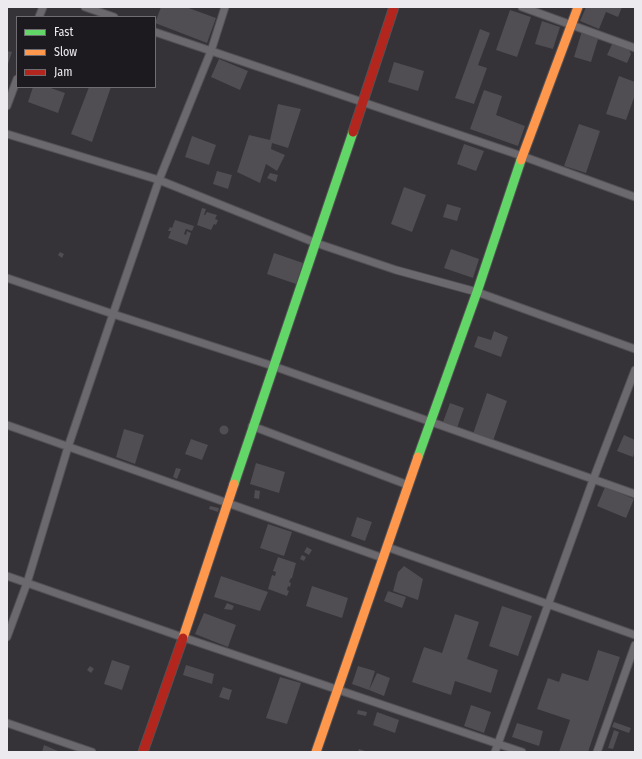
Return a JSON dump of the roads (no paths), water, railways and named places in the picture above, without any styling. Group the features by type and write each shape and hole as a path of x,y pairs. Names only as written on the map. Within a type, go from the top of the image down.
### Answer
{"street":[{"path":"85,7 111,16"},
{"path":"7,637 27,583 68,447 159,180 210,51 225,7"},
{"path":"142,752 197,598 252,426 316,243 394,7"},
{"path":"522,7 635,48"},
{"path":"316,752 382,558 477,292 522,156 578,7"},
{"path":"156,32 362,101 635,197"},
{"path":"7,106 16,82"},
{"path":"7,134 159,180 316,243 396,270 477,292 635,349"},
{"path":"7,278 273,366 635,494"},
{"path":"496,752 593,480 635,370"},
{"path":"7,426 227,502 382,558"},
{"path":"252,426 408,485"},
{"path":"387,547 548,606 635,635"},
{"path":"7,576 522,752"},
{"path":"597,752 635,645"},
{"path":"7,724 92,752"}]}
